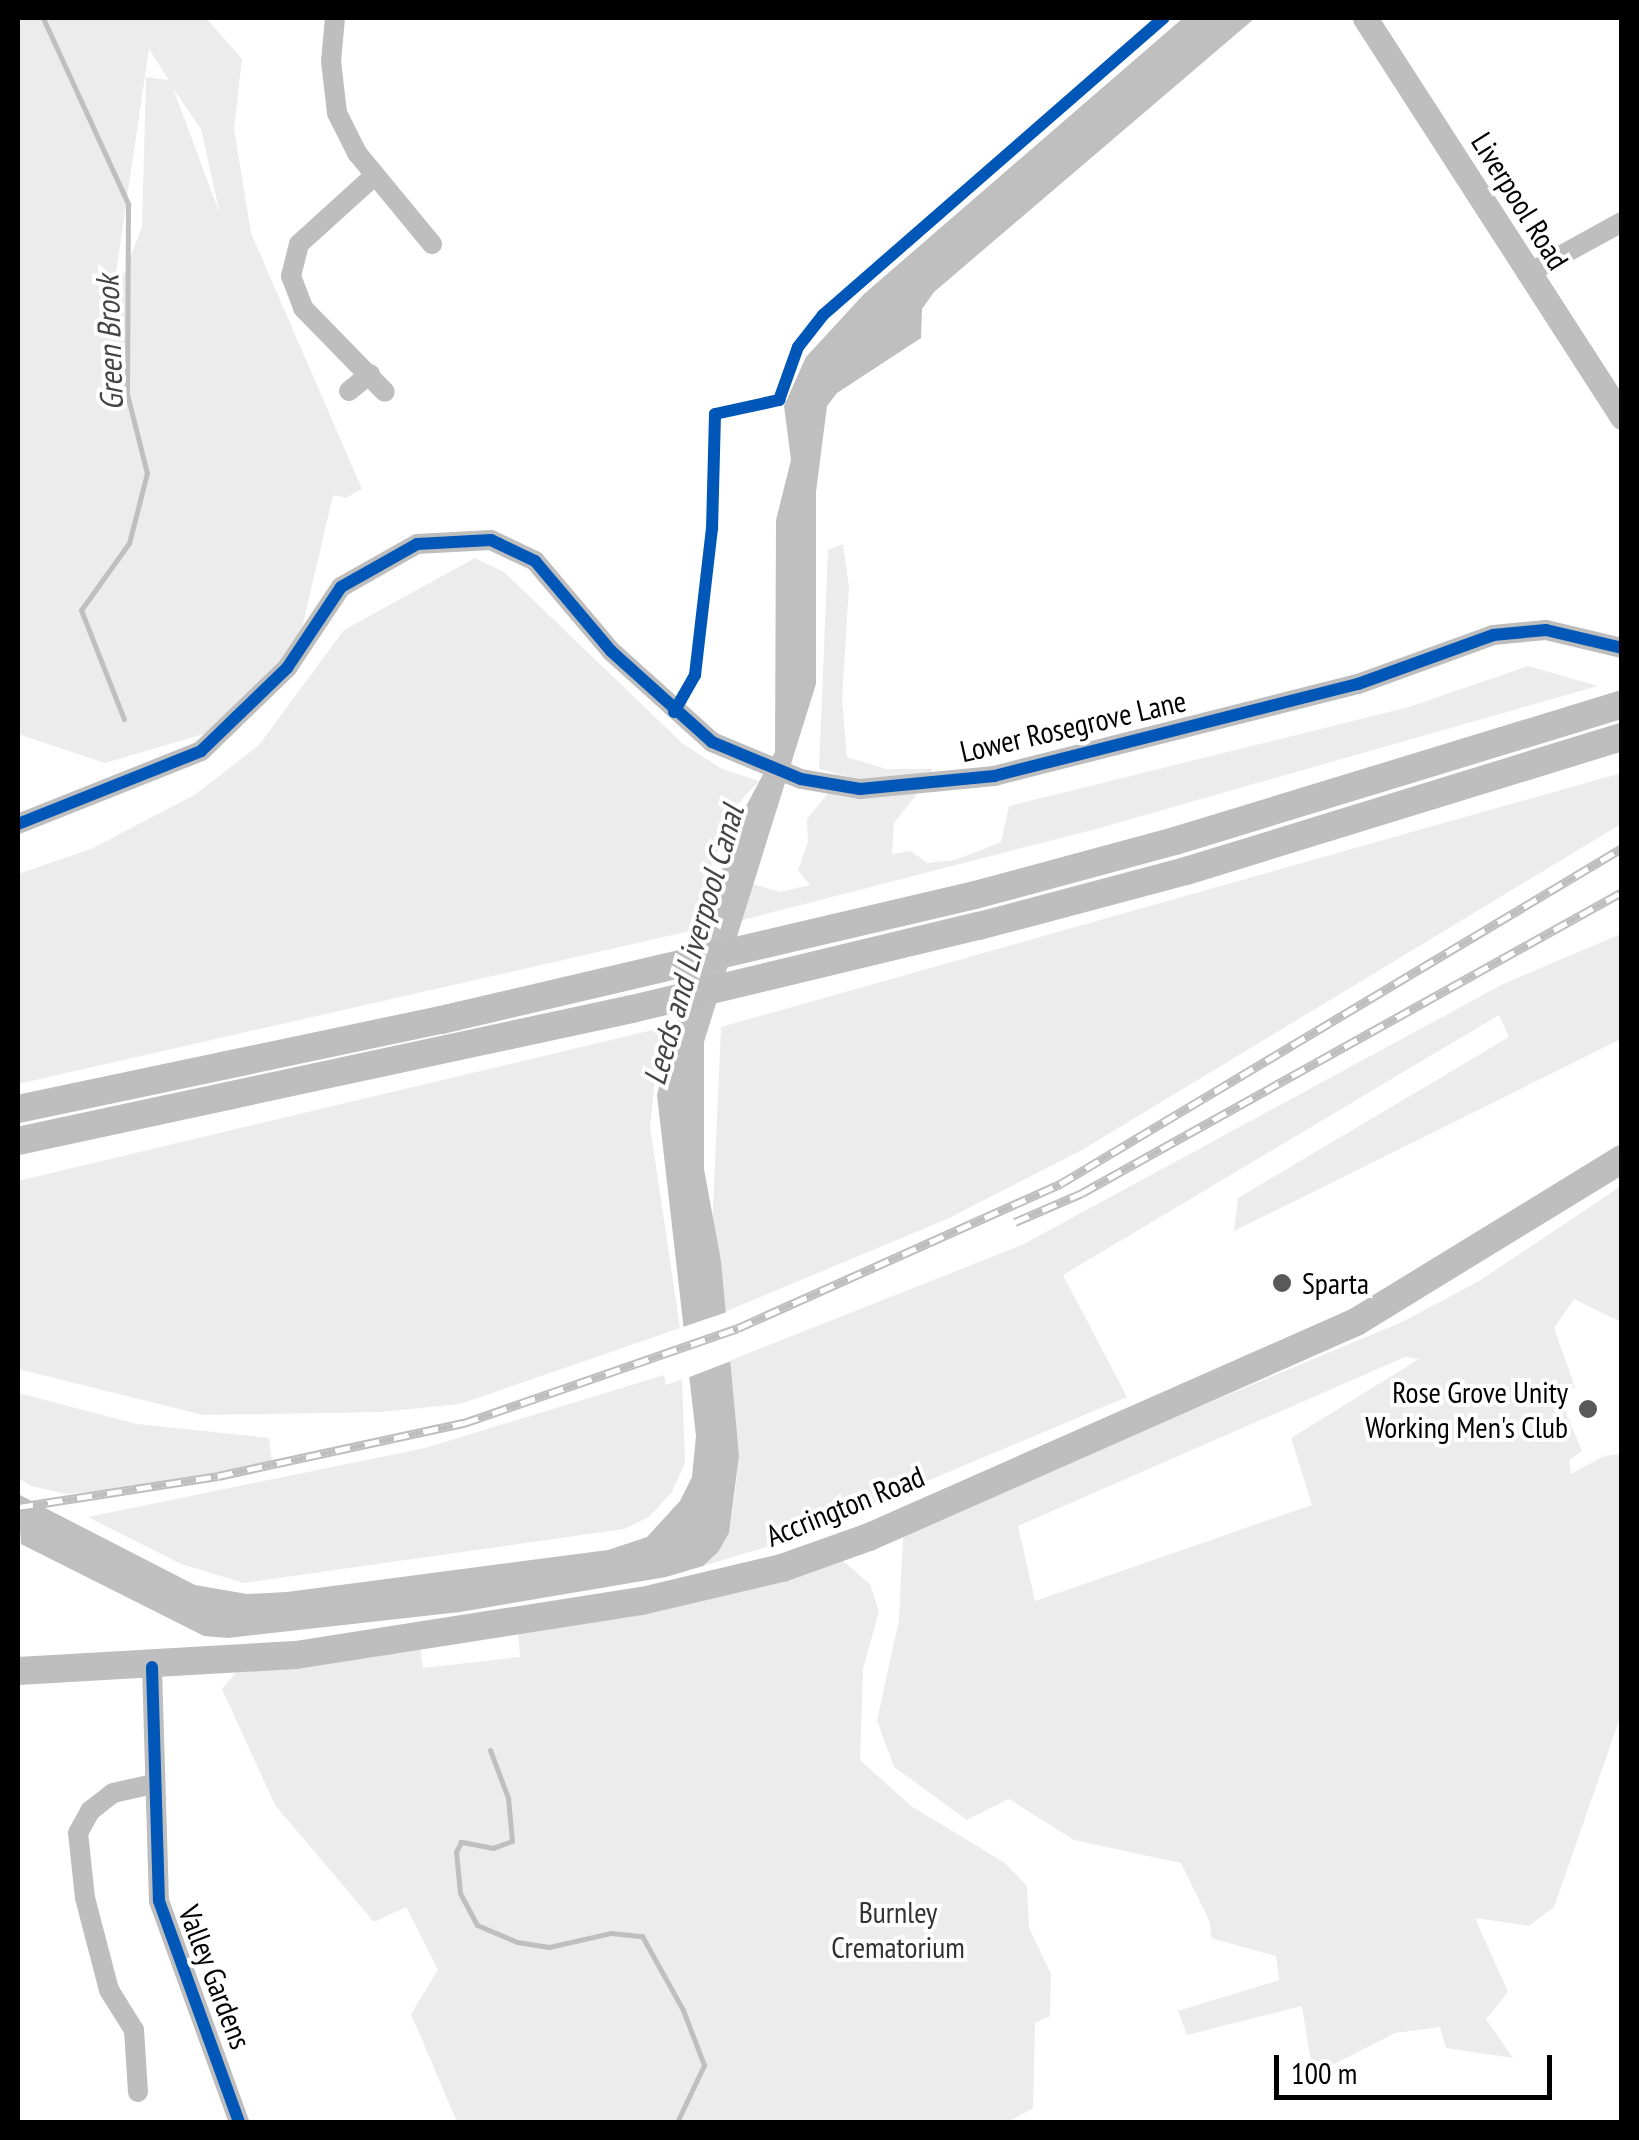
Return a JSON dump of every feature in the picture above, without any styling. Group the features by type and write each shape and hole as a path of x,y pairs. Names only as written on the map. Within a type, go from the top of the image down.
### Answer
{"highway":[{"path":"18,1109 778,942 1175,841 1622,704"},
{"path":"18,1141 779,975 1186,871 1622,737"},
{"name":"Accrington Road","path":"18,1671 296,1655 518,1624 706,1590 800,1562 1356,1322 1622,1159"}],"main road":[{"name":"Liverpool Road","path":"1365,18 1527,274 1619,410"}],"street":[{"path":"335,18 331,61 337,113 374,176 432,244"},
{"path":"374,176 300,244 291,276 303,308 384,392"},
{"path":"1527,274 1622,222"},
{"path":"349,391 370,374"},
{"name":"Lower Rosegrove Lane","path":"18,824 201,751 287,668 341,587 417,544 491,540 536,561 611,651 674,712 712,742 753,763 801,779 860,789 994,776 1343,688 1493,635 1546,630 1622,648"},
{"name":"Valley Gardens","path":"152,1666 159,1901 183,1982 219,2052 238,2122"},
{"path":"138,2092 134,2030 109,1990 85,1898 78,1834 90,1811 112,1793 153,1784"}],"green space":[{"path":"18,18 206,18 242,59 234,129 251,233 362,489 346,498 333,495 296,654 224,728 105,763 18,734","holes":["149,49 169,80 146,77 142,227 111,307","173,88 201,129 219,210 218,209"]},
{"path":"843,544 849,587 842,698 847,757 886,769 932,769 931,777 860,780 819,769 828,550"},
{"path":"475,558 504,572 682,743 722,769 759,781 742,799 712,864 690,931 18,1084 18,874 91,849 196,794 259,745 344,630"},
{"path":"1528,666 1598,686 1096,829 739,921 753,884 780,892 810,885 798,870 808,842 807,819 828,793 917,794 894,823 892,854 911,851 927,863 955,860 1001,842 1009,806 1409,707"},
{"path":"1621,773 1621,824 1082,1150 947,1219 722,1313 721,1261 712,1233 721,1027"},
{"path":"1621,934 1621,1039 1234,1231 1238,1198 1509,1037 1499,1015 1063,1275 1127,1397 780,1543 703,1566 729,1533 735,1494 739,1455 726,1362 1022,1245 1503,984"},
{"path":"661,1028 650,1126 680,1328 460,1404 381,1412 203,1415 18,1369 18,1181"},
{"path":"1621,1186 1621,1322 1574,1299 1554,1328 1575,1387 1560,1399 1582,1451 1569,1460 1571,1474 1604,1456 1621,1454 1621,1715 1554,1907 1529,1926 1475,1918 1508,1992 1486,2019 1513,2058 1446,2048 1440,2027 1395,2033 1313,2075 1302,2006 1187,2035 1178,2011 1279,1980 1276,1956 1211,1938 1210,1922 1181,1863 1074,1840 1009,1799 967,1820 894,1767 877,1720 899,1620 903,1537 925,1522 1402,1322 1479,1281","holes":["1405,1357 1419,1359 1291,1438 1312,1505 1035,1601 1018,1526"]},
{"path":"664,1375 666,1385 682,1379 685,1463 672,1492 649,1517 624,1529 244,1583 181,1564 88,1517 425,1448"},
{"path":"18,1393 137,1424 269,1438 272,1462 150,1486 67,1494 31,1486 18,1478"},
{"name":"Burnley Crematorium","path":"837,1556 870,1584 879,1611 863,1669 860,1760 911,1806 1005,1863 1027,1886 1029,1928 1051,1974 1050,2016 1035,2023 1033,2108 1008,2122 457,2122 411,2014 438,1970 406,1907 374,1922 275,1805 222,1689 238,1670 420,1647 423,1668 520,1657 518,1632 660,1611"}],"shaded area":[{"path":"1183,18 1255,18 934,292 922,309 921,338 837,393 827,406 816,492 816,684 704,1042 704,1169 721,1261 739,1456 729,1533 718,1552 703,1566 666,1577 460,1612 228,1638 204,1636 21,1544 18,1494 195,1585 247,1594 287,1592 608,1550 647,1537 680,1501 692,1477 696,1436 657,1095 710,901 744,810 775,752 776,520 791,460 784,406 806,357 864,294"}],"pier":[{"path":"727,1312 731,1361 687,1378 680,1328"}],"waterway":[{"name":"Green Brook","path":"43,18 128,204 127,394 147,473 129,543 81,610 124,719"},
{"name":"Green Brook","path":"490,1750 508,1798 512,1841 493,1848 461,1842 456,1852 460,1893 477,1925 517,1942 549,1947 611,1933 642,1936 683,2010 704,2065 677,2122"}],"railway":[{"path":"18,1507 218,1476 464,1423 738,1328 1060,1184 1622,848"},
{"path":"1015,1222 1082,1193 1622,892"}],"cycle path":[{"path":"674,712 695,675 712,529 715,414 779,400 798,347 823,315 1164,18"},
{"path":"18,824 201,751 287,668 341,587 417,544 491,540 535,561 611,651 712,742 801,779 860,789 994,776 1358,684 1493,635 1546,630 1622,648"},
{"path":"152,1667 159,1901 239,2122"}],"place":[{"name":"Sparta","path":"1282,1283"},
{"name":"Rose Grove Unity Working Men's Club","path":"1588,1409"}],"water label":[{"name":"Leeds and Liverpool Canal","path":"693,945"}]}
